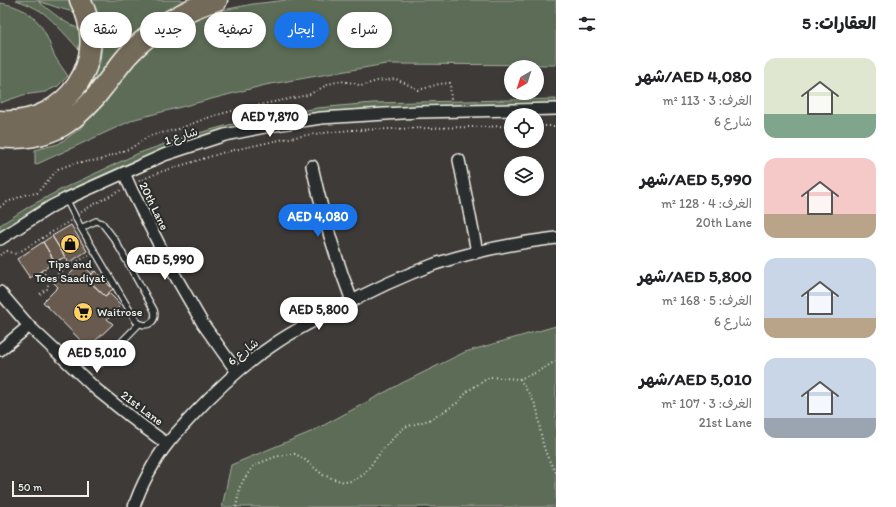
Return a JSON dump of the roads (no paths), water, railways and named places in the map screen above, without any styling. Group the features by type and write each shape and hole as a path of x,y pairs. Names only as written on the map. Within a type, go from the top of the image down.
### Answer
{"highway":[{"path":"0,121 27,120 46,113 64,101 77,85 86,67 90,47 90,27 80,0"},
{"path":"0,137 28,137 46,133 63,125 94,98 131,52 157,29 184,13 217,0"}],"street":[{"name":"شارع 1","path":"0,239 52,206 124,172 164,155 225,135 275,125 322,118 418,112 556,109"},
{"path":"459,160 477,252"},
{"path":"312,166 325,221 352,301"},
{"name":"20th Lane","path":"124,172 180,285 203,324 237,372"},
{"name":"شارع 6","path":"134,507 149,472 167,444 210,397 237,372 273,345 304,326 352,301 435,264 512,244 556,238"},
{"name":"21st Lane","path":"0,292 29,326 97,390 167,444"},
{"path":"0,350 29,326"}],"lane":[{"path":"66,199 82,228 95,251 136,321 143,325 150,324 153,321 155,313 115,240 104,225 99,221 92,222 82,228"},
{"path":"101,363 139,324"}],"place":[{"name":"Tips and Toes Saadiyat","path":"70,244"},
{"name":"Waitrose","path":"83,312"}]}
